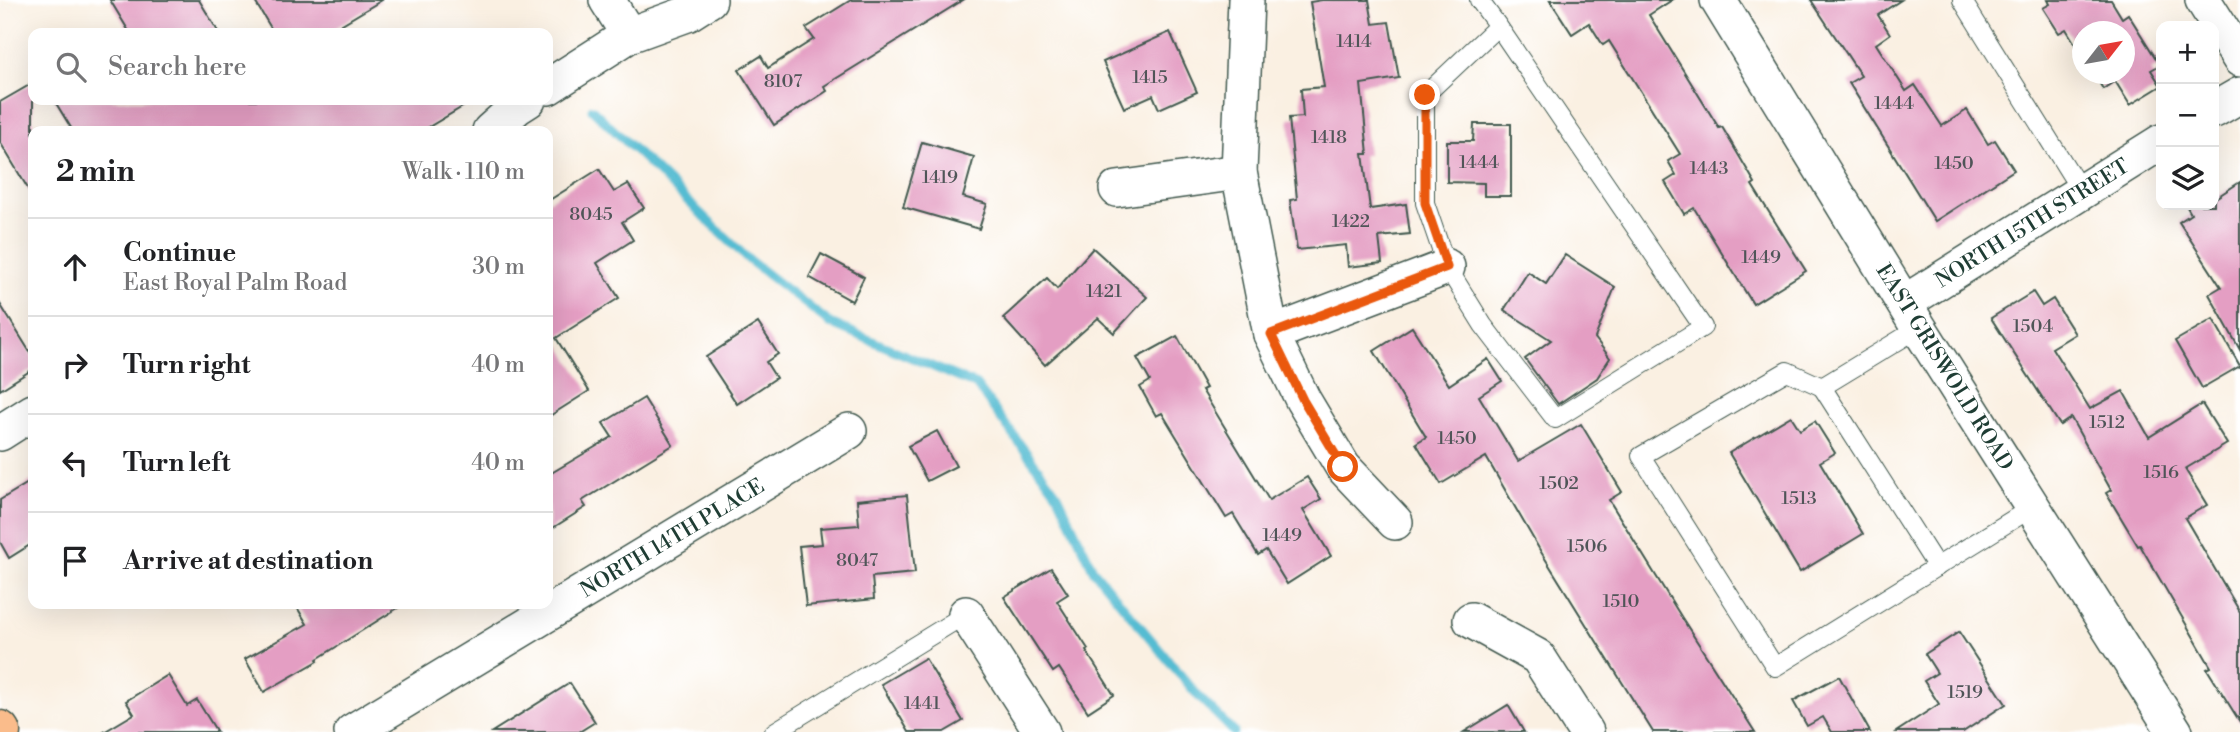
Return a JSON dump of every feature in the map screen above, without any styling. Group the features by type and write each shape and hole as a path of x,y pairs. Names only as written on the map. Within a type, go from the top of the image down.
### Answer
{"street":[{"path":"607,0 629,35"},
{"path":"553,84 629,35 687,14 709,0"},
{"path":"1247,0 1240,172 1271,334 1303,400 1343,467 1395,522"},
{"name":"EAST GRISWOLD ROAD","path":"1718,0 1911,316 2175,732"},
{"path":"2203,0 2240,59"},
{"path":"2219,107 2240,94"},
{"path":"496,126 520,105"},
{"name":"NORTH 15TH STREET","path":"1911,316 2081,191 2156,145"},
{"path":"1117,189 1240,172"},
{"path":"1271,334 1447,267"},
{"path":"0,433 28,415"},
{"name":"NORTH 14TH PLACE","path":"352,732 849,431"},
{"path":"966,614 1042,732"},
{"path":"1471,620 1538,657 1586,732"}],"lane":[{"path":"1479,0 1499,26 1703,327 1555,419 1483,325 1447,267 1425,203 1425,95 1499,26"},
{"path":"1962,0 2081,191"},
{"path":"1822,387 1911,316"},
{"path":"1937,567 1822,387 1787,371 1641,456 1775,667 2033,508"},
{"path":"774,732 966,614"}],"building":[{"path":"110,0 199,0 216,28 127,28"},
{"path":"254,0 382,0 335,28 271,28"},
{"path":"851,0 963,0 824,86 827,91 774,125 739,70 761,56 768,68 814,39 806,28"},
{"path":"1369,0 1373,24 1389,22 1399,78 1361,84 1368,154 1363,154 1370,209 1406,204 1410,234 1379,237 1382,263 1348,267 1346,245 1297,250 1290,200 1297,199 1289,118 1303,117 1301,89 1324,87 1310,2"},
{"path":"1550,0 1672,0 1649,15 1719,128 1722,127 1755,183 1752,185 1806,271 1753,304 1694,208 1684,214 1665,182 1676,175 1668,161 1680,154 1609,41 1603,45 1589,23 1572,34"},
{"path":"1811,0 1901,0 1878,15 1890,34 1876,44 1906,91 1915,85 1942,126 1967,110 1988,144 1995,140 2014,170 1935,221 1849,83 1861,76"},
{"path":"2048,0 2111,0 2122,18 2128,14 2132,21 2072,21 2072,39 2066,29 2059,33 2043,8 2050,4"},
{"path":"2135,25 2156,59 2156,67 2151,70 2156,78 2156,89 2130,105 2117,84 2135,84"},
{"path":"1170,32 1197,92 1159,109 1153,95 1124,108 1103,62"},
{"path":"28,86 28,105 33,105 33,126 28,126 28,189 0,142 0,102"},
{"path":"57,105 466,105 430,126 70,126"},
{"path":"1474,124 1511,124 1511,196 1484,196 1484,183 1447,182 1447,141 1473,141"},
{"path":"922,142 974,157 963,197 987,204 979,229 903,207"},
{"path":"599,169 614,192 628,184 644,208 622,222 633,240 597,263 619,298 556,338 589,391 553,414 553,198"},
{"path":"2240,182 2240,350 2209,294 2221,287 2179,222 2191,214 2189,210 2219,210 2219,196"},
{"path":"1093,248 1147,297 1114,333 1098,318 1045,365 1003,318 1047,278 1057,289"},
{"path":"821,254 864,277 852,301 809,277"},
{"path":"1565,255 1615,287 1595,338 1610,358 1597,378 1558,404 1525,359 1551,340 1504,310 1528,272 1546,284"},
{"path":"2033,292 2042,306 2053,299 2075,334 2052,348 2090,409 2123,391 2149,437 2202,404 2227,444 2185,469 2207,505 2185,518 2240,612 2240,722 2207,669 2211,667 2140,545 2138,546 2106,493 2111,490 2071,418 2060,425 1991,318"},
{"path":"0,304 28,349 28,372 0,390"},
{"path":"2213,319 2240,366 2202,388 2175,341"},
{"path":"758,323 778,354 766,362 776,378 737,404 706,357"},
{"path":"1412,327 1449,385 1488,359 1502,381 1479,396 1518,461 1581,424 1622,492 1609,500 1755,732 1653,732 1541,552 1486,457 1441,484 1416,443 1426,437 1374,351"},
{"path":"1177,336 1206,388 1202,390 1269,500 1307,477 1321,499 1303,510 1331,556 1287,584 1266,550 1258,555 1233,514 1226,518 1162,413 1156,416 1140,387 1150,381 1137,358"},
{"path":"644,398 673,445 582,501 586,507 553,528 553,472 612,437 603,423"},
{"path":"1791,416 1800,430 1815,421 1835,453 1820,462 1863,534 1800,572 1729,453"},
{"path":"937,431 956,466 927,481 908,446"},
{"path":"28,483 28,546 9,558 0,542 0,500"},
{"path":"907,495 915,573 872,577 874,599 806,606 799,546 822,544 820,528 859,525 857,500"},
{"path":"1051,568 1068,594 1057,601 1114,695 1088,712 1059,668 1053,672 1004,597"},
{"path":"298,609 396,609 317,659 318,661 264,692 245,659 307,624"},
{"path":"1959,632 2006,704 1963,732 1896,732 1939,704 1924,681 1937,673 1925,654"},
{"path":"925,658 963,721 944,732 909,732 881,684"},
{"path":"168,675 187,706 197,700 217,732 104,732 134,714 126,701"},
{"path":"1839,676 1870,732 1832,732 1823,717 1807,726 1793,701"},
{"path":"570,683 595,722 579,732 492,732"},
{"path":"1508,705 1524,732 1464,732"}],"waterway":[{"path":"592,109 749,260 830,323 976,385 1058,495 1094,571 1199,697 1234,732"}],"route":[{"path":"1343,467 1303,400 1271,334 1447,267 1425,203 1425,95"}]}
